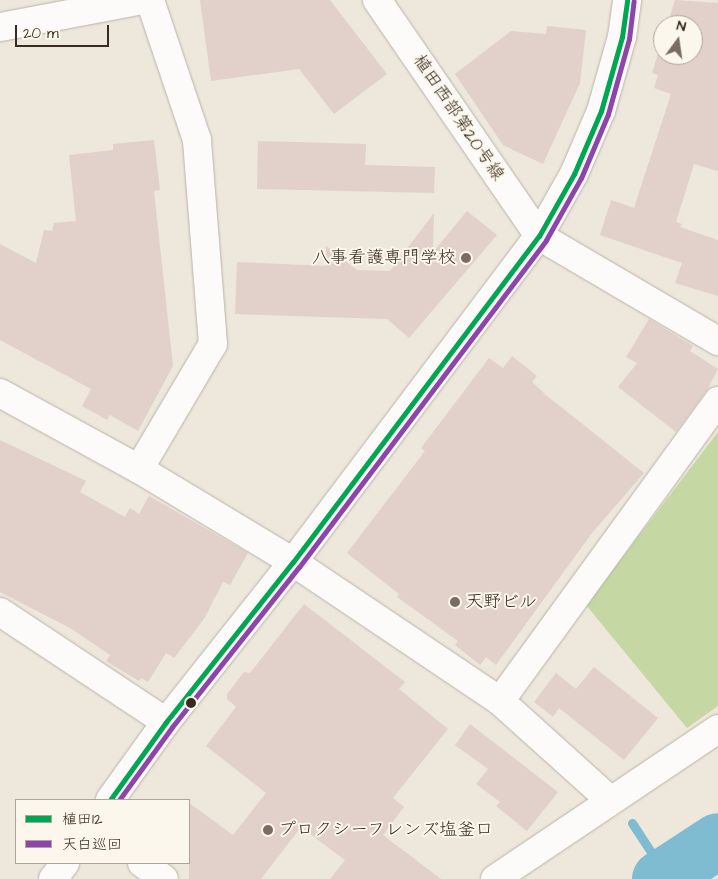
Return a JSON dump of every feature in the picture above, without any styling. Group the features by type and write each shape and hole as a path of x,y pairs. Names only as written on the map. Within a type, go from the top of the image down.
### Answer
{"street":[{"name":"植田西部第20号線","path":"378,0 539,236"},
{"path":"111,799 166,722 293,562 539,236 574,174 601,111 622,37 627,0"},
{"path":"0,27 138,1 197,140 213,344 139,469"},
{"path":"539,236 718,341"},
{"path":"0,393 139,469 293,562 500,701 609,799"},
{"path":"500,701 718,401"},
{"path":"0,612 166,722"},
{"path":"495,879 609,799 718,729"},
{"path":"53,879 64,864"},
{"path":"143,864 164,879"}],"green space":[{"path":"718,432 718,706 687,728 586,605"}],"building":[{"path":"200,0 330,0 387,74 334,114 299,69 211,81"},
{"path":"675,0 718,3 718,171 694,164 676,222 682,224 680,227 718,240 718,296 675,283 682,263 600,235 611,200 634,208 671,94 654,88 658,75 652,73 655,65 703,65 703,15 670,15"},
{"path":"547,26 586,30 580,83 543,164 503,145 455,74 511,31 546,34"},
{"path":"154,140 160,190 154,191 173,366 138,431 110,415 107,420 82,406 91,389 0,340 0,244 36,263 44,230 52,231 54,223 76,221 69,155 113,150 113,144"},
{"path":"258,141 366,144 365,165 435,167 434,193 257,189"},
{"path":"467,211 497,235 409,338 387,319 235,314 237,262 326,266 326,246 357,270 390,271 434,213 433,252"},
{"path":"649,319 693,346 690,351 718,369 707,390 676,432 618,387 637,363 626,357"},
{"path":"512,356 537,376 532,382 546,395 644,473 592,533 496,665 486,657 480,665 455,645 458,641 397,597 399,594 347,553 425,451 421,448 489,358 503,368"},
{"path":"0,440 86,481 80,492 125,517 130,508 139,514 149,496 248,553 230,585 223,582 204,619 174,658 166,653 148,682 141,678 139,681 106,661 110,655 70,628 0,592"},
{"path":"304,604 405,682 399,689 448,729 393,798 404,807 383,835 441,879 330,879 345,860 301,827 261,879 189,879 190,804 233,835 266,793 206,746 236,707 227,699 227,694 244,672 250,673"},
{"path":"594,667 658,718 624,760 559,708 553,717 534,702 556,673 576,689"},
{"path":"470,724 558,792 527,831 496,806 500,802 476,784 488,769 455,745"}],"waterway":[{"path":"632,823 666,875"},
{"path":"660,879 718,841"}],"transit line":[{"name":"植田12","path":"111,799 166,722 293,562 539,236 574,174 601,111 622,37 627,0"},
{"name":"天白巡回","path":"120,799 172,727 299,567 546,240 581,178 608,114 629,39 634,1"}],"place":[{"name":"八事看護専門学校","path":"466,258"},
{"name":"天野ビル","path":"455,602"},
{"name":"プロクシーフレンズ塩釜口","path":"268,830"}]}
